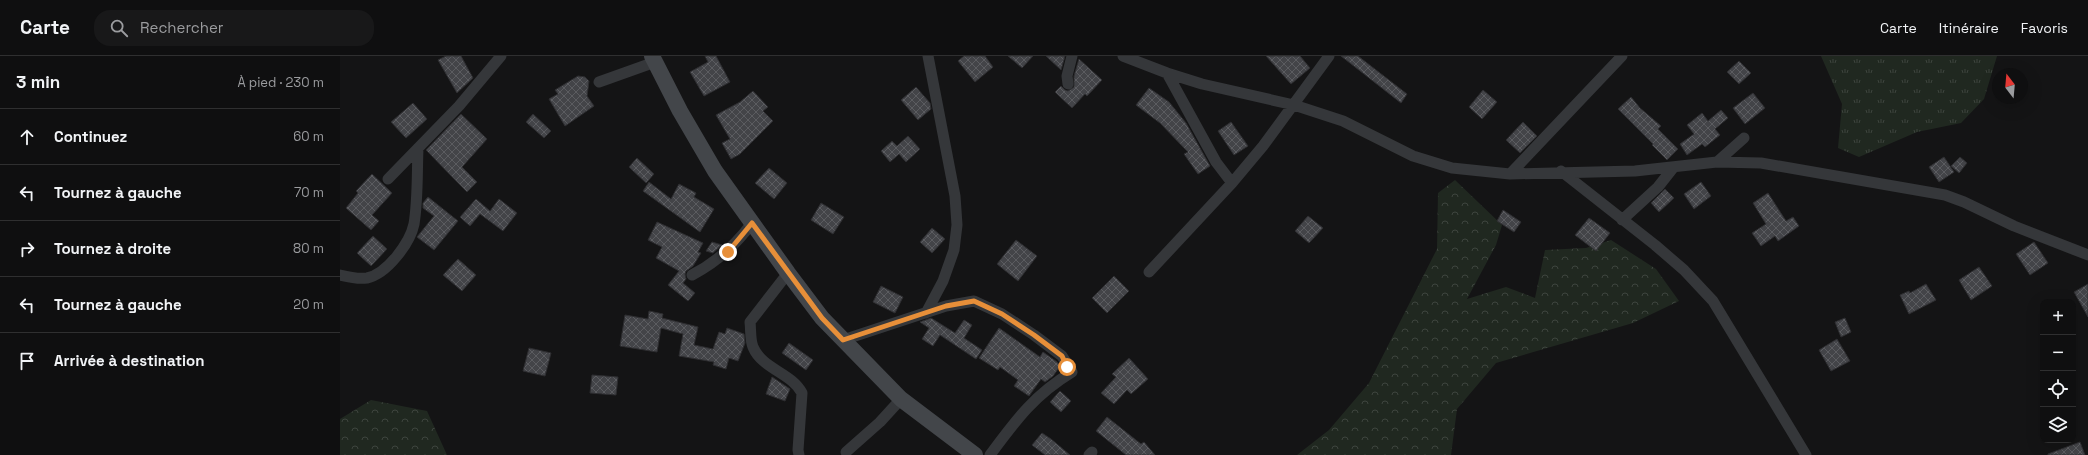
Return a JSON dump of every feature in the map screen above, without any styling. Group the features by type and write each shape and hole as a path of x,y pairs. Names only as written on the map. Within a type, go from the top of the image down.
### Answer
{"main road":[{"path":"654,59 680,112 711,164 788,273 822,318 900,399 975,455"}],"street":[{"path":"388,179 460,106 500,56"},
{"path":"926,313 943,281 954,250 957,226 955,196 928,56"},
{"path":"1068,84 1067,76 1072,56"},
{"path":"1123,56 1167,73 1294,105 1343,122 1414,156 1452,168 1510,174 1673,168 1716,162 1782,166 1945,195 1964,202 2014,226 2088,255"},
{"path":"1149,272 1232,183 1294,105 1329,56"},
{"path":"1510,174 1622,56"},
{"path":"599,82 654,59"},
{"path":"1167,73 1216,162 1232,183"},
{"path":"1716,162 1744,138"},
{"path":"340,275 368,278 386,268 401,252 413,226 418,148"},
{"path":"1622,220 1658,187 1673,168"},
{"path":"1561,171 1590,192 1684,270 1713,301 1806,455"},
{"path":"692,275 712,265 728,252 752,223"},
{"path":"788,273 750,322 753,346 760,358 798,386 802,393 798,450 799,455"},
{"path":"843,340 958,302 974,301 981,303 1027,331 1062,356 1072,372 1041,393 1022,412 990,455"},
{"path":"846,452 880,422 900,399"}],"green space":[{"path":"1821,56 1997,56 1993,68 1992,68 1984,99 1961,123 1917,132 1859,157 1838,148 1842,104"},
{"path":"1455,180 1502,225 1496,245 1467,299 1506,287 1535,298 1545,250 1586,248 1611,240 1656,269 1679,301 1633,323 1496,363 1457,409 1451,455 1297,455 1329,430 1369,383 1437,249 1438,193"},
{"path":"371,400 427,411 447,455 340,455 340,419"}],"building":[{"path":"446,56 461,56 473,78 457,93 438,60"},
{"path":"705,56 716,56 730,82 704,96 690,72 708,62"},
{"path":"964,56 985,56 993,67 975,82 958,61"},
{"path":"1008,56 1033,56 1022,68"},
{"path":"1046,56 1065,56 1061,70"},
{"path":"1266,56 1300,56 1310,68 1291,84"},
{"path":"1341,56 1358,56 1407,94 1401,103"},
{"path":"1079,59 1102,80 1087,96 1085,94 1072,108 1055,92 1061,86 1068,91 1074,87 1074,76"},
{"path":"1739,61 1751,73 1739,84 1727,72"},
{"path":"578,76 585,77 589,81 587,96 594,106 565,126 549,99 558,94 555,90"},
{"path":"916,87 930,103 931,109 918,120 901,100"},
{"path":"1149,88 1169,102 1186,123 1210,166 1198,174 1184,154 1188,152 1160,123 1136,105"},
{"path":"1483,90 1497,102 1482,119 1469,107"},
{"path":"753,91 768,107 763,111 773,121 740,154 731,159 722,143 730,139 716,115 740,102"},
{"path":"1753,93 1765,108 1745,124 1733,108"},
{"path":"1631,97 1640,108 1661,126 1658,129 1678,149 1667,160 1618,109"},
{"path":"413,103 427,119 406,138 391,122"},
{"path":"1721,110 1728,118 1715,129 1720,135 1705,147 1702,144 1687,155 1680,144 1694,134 1687,125 1702,113 1708,121"},
{"path":"461,114 487,139 462,167 477,182 467,192 426,150"},
{"path":"533,114 551,131 544,138 526,122"},
{"path":"1231,122 1248,146 1234,155 1218,131"},
{"path":"1523,122 1537,136 1520,153 1506,140"},
{"path":"908,136 920,149 906,162 899,154 890,162 881,151 892,141 897,146"},
{"path":"1944,157 1954,172 1939,182 1929,167"},
{"path":"1960,157 1967,163 1959,173 1951,166"},
{"path":"637,158 654,174 646,183 629,167"},
{"path":"769,168 787,183 774,199 755,183"},
{"path":"372,174 392,193 372,215 379,221 371,230 346,208 358,193 356,191"},
{"path":"649,182 671,199 679,184 696,193 694,197 714,209 700,232 643,191"},
{"path":"1701,182 1711,196 1694,209 1684,194"},
{"path":"1665,189 1674,198 1659,212 1651,203"},
{"path":"1768,193 1786,221 1793,217 1799,226 1778,241 1775,236 1761,246 1752,233 1766,224 1753,203"},
{"path":"428,197 458,221 434,250 417,237 434,216 423,208 423,203"},
{"path":"476,199 490,211 499,199 517,213 503,231 480,214 470,226 460,217"},
{"path":"821,203 844,217 833,234 811,220"},
{"path":"1503,210 1521,222 1514,232 1497,221"},
{"path":"1308,216 1323,228 1309,243 1295,231"},
{"path":"1589,218 1610,233 1596,251 1575,235"},
{"path":"657,222 703,243 698,252 701,253 693,266 686,271 685,274 686,279 683,283 695,293 688,301 668,285 679,271 656,258 662,247 648,240"},
{"path":"932,228 945,239 932,253 920,242"},
{"path":"373,236 387,249 371,266 357,253"},
{"path":"1016,240 1037,256 1018,281 997,264"},
{"path":"712,242 722,245 713,253 706,251"},
{"path":"2034,242 2048,263 2030,275 2016,254"},
{"path":"458,259 476,275 462,291 443,275"},
{"path":"1979,267 1992,286 1971,300 1959,280"},
{"path":"1114,276 1129,291 1107,313 1092,298"},
{"path":"1926,284 1936,300 1909,314 1900,295 1909,291 1910,293"},
{"path":"2088,284 2088,317 2074,292"},
{"path":"881,286 903,297 895,313 873,302"},
{"path":"649,311 663,314 662,318 698,327 694,345 713,349 719,332 725,334 727,328 744,334 745,343 738,361 729,358 726,369 713,365 714,362 679,356 683,334 661,328 657,352 620,346 625,315 648,319"},
{"path":"931,318 955,333 964,320 972,325 964,338 982,350 976,359 940,335 933,346 922,339 929,328 920,322"},
{"path":"1845,318 1851,332 1841,337 1835,322"},
{"path":"999,328 1040,357 1043,352 1060,366 1053,376 1045,382 1041,379 1029,396 1014,386 1018,380 1000,367 998,370 979,358"},
{"path":"1837,339 1850,361 1831,371 1819,350"},
{"path":"789,343 813,360 806,370 782,353"},
{"path":"529,348 551,353 545,376 523,371"},
{"path":"1129,358 1148,379 1131,394 1127,390 1114,404 1101,393 1116,377 1112,374"},
{"path":"592,375 618,377 616,395 590,393"},
{"path":"772,377 790,389 785,401 766,394"},
{"path":"1060,391 1071,401 1061,412 1050,402"},
{"path":"1107,417 1141,444 1144,442 1155,455 1126,455 1096,431"},
{"path":"1042,433 1070,455 1045,455 1032,445"},
{"path":"2080,442 2085,455 2048,455 2048,454"}],"route":[{"path":"728,252 742,237 752,223 822,318 843,340 958,302 974,301 1002,314 1034,335 1062,356 1067,367"}]}
